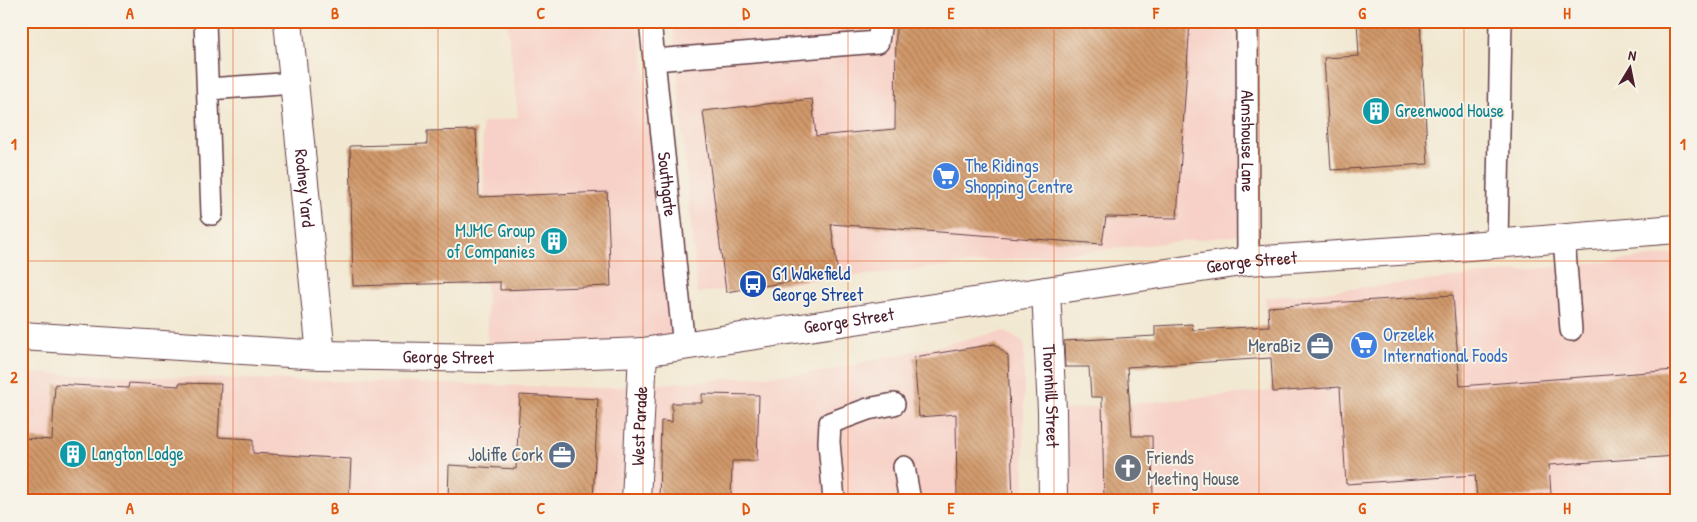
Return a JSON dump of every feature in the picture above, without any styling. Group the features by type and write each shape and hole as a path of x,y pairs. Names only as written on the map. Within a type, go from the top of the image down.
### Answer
{"street":[{"name":"Rodney Yard","path":"288,21 321,355"},
{"name":"George Street","path":"21,336 321,355 488,358 642,352 1248,261 1497,244 1676,229"},
{"name":"Thornhill Street","path":"1046,291 1052,411 1053,501"},
{"name":"West Parade","path":"636,501 642,352"}],"lane":[{"path":"205,21 212,214"},
{"name":"Southgate","path":"650,21 684,346"},
{"path":"654,60 878,42 881,21"},
{"name":"Almshouse Lane","path":"1247,21 1248,261"},
{"path":"1497,244 1500,21"},
{"path":"208,88 295,83"},
{"path":"1564,238 1571,330"},
{"path":"834,501 829,442 830,422 868,409 894,404"},
{"path":"904,467 910,501"}],"shaded area":[{"path":"507,21 638,21 684,347 488,358 482,123 518,117"},
{"name":"The Ridings Shopping Centre","path":"673,21 1256,21 1260,233 697,293"},
{"path":"1676,254 1676,501 1065,501 1062,410 1271,391 1265,298"},
{"path":"1004,331 1024,342 1024,501 21,501 21,373 603,388 822,372"}],"building":[{"name":"The Ridings Shopping Centre","path":"896,21 1190,21 1177,218 1106,217 1102,244 831,224 838,274 726,292 703,111 812,99 816,136 895,129"},
{"name":"Greenwood House","path":"1357,21 1420,21 1428,164 1331,170 1324,58 1359,56"},
{"path":"476,130 479,197 607,192 611,286 500,290 500,282 353,286 350,146 427,144 427,131"},
{"path":"1453,295 1460,386 1676,370 1676,456 1549,465 1551,494 1477,500 1475,475 1346,484 1340,387 1273,392 1271,358 1127,367 1132,436 1152,436 1153,501 1104,501 1102,397 1091,397 1089,367 1065,367 1064,341 1155,336 1155,326 1192,324 1193,330 1269,326 1268,307"},
{"path":"995,344 1008,356 1013,501 957,501 956,414 919,417 914,357"},
{"path":"129,383 179,386 179,383 221,384 218,437 253,439 253,453 351,459 349,501 21,501 21,438 52,440 55,384 128,388"},
{"path":"702,394 759,395 757,461 732,461 731,501 659,501 661,421 672,422 672,403 702,403"},
{"name":"Joliffe Cork","path":"520,395 598,399 593,501 448,501 449,465 516,469"}],"place":[{"name":"Greenwood House","path":"1376,111"},
{"name":"The Ridings Shopping Centre","path":"946,176"},
{"name":"MJMC Group of Companies","path":"554,241"},
{"name":"G1 Wakefield George Street","path":"753,284"},
{"name":"Orzelek International Foods","path":"1364,345"},
{"name":"MeraBiz","path":"1320,346"},
{"name":"Langton Lodge","path":"73,454"},
{"name":"Joliffe Cork","path":"562,455"},
{"name":"Friends Meeting House","path":"1128,468"}]}
